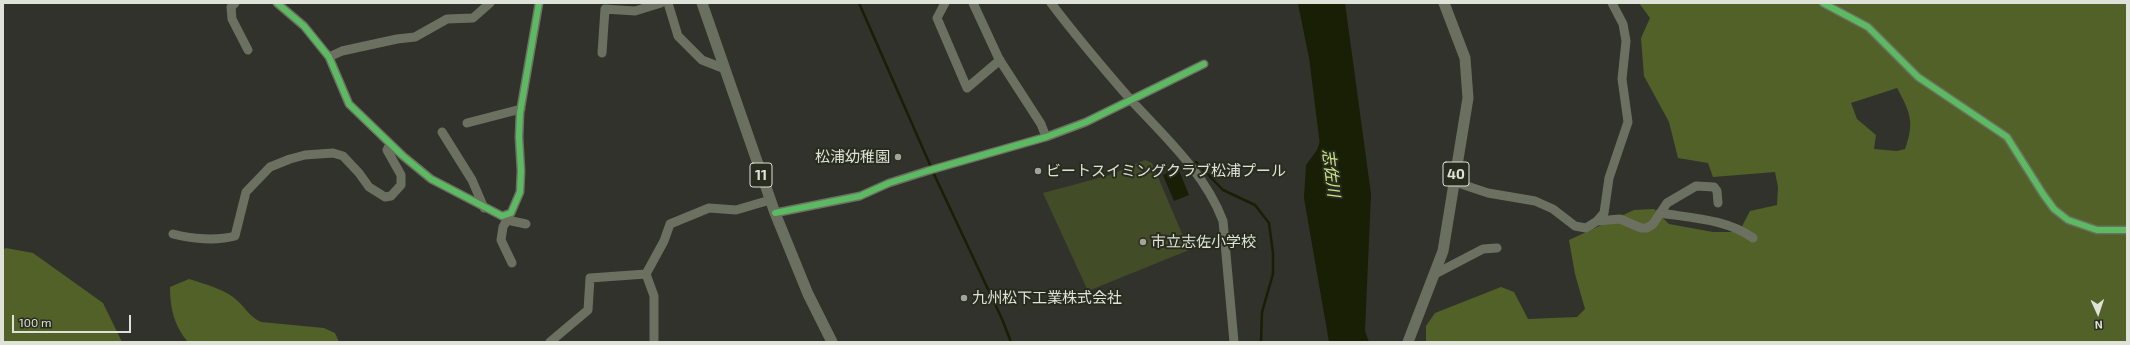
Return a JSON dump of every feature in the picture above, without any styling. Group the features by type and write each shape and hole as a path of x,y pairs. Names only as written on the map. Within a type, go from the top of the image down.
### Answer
{"main road":[{"name":"11","path":"702,3 770,200 808,294 830,342"},
{"name":"40","path":"1408,342 1410,332 1435,274 1443,251 1468,98 1468,73 1465,58 1444,3"}],"street":[{"path":"235,3 231,7 232,19 248,50"},
{"path":"277,3 304,26 329,57 349,104 390,144 431,179 484,208 502,216 509,216 526,224"},
{"path":"329,57 342,51 397,39 415,37 447,19 473,18 490,3"},
{"path":"512,262 501,240 509,216 520,192 521,171 519,137 521,109 539,3"},
{"path":"602,53 605,9 635,11 661,3"},
{"path":"668,3 678,36 702,60 725,69"},
{"path":"946,3 937,18 968,88 1000,60"},
{"path":"973,3 1000,60 1041,124 1046,137"},
{"path":"1051,3 1083,44 1193,170 1218,208 1223,221 1234,342"},
{"path":"1455,182 1488,192 1535,201 1553,209 1575,226 1586,228 1597,221 1604,213 1609,178 1628,122 1622,79 1626,41 1623,24 1612,3"},
{"path":"1823,3 1868,28 1918,77 2007,137 2054,209 2068,220 2097,230 2127,230"},
{"path":"775,213 860,196 889,183 1046,137 1086,122 1204,64"},
{"path":"467,123 521,109"},
{"path":"442,132 472,180 484,208"},
{"path":"173,234 225,239 235,236 246,192 270,167 305,155 333,153 343,156 359,173 369,187 385,196 391,196 402,185 401,175 387,150 390,144"},
{"path":"1597,221 1620,219 1641,228 1647,228 1653,224 1667,202 1696,186 1714,187 1717,191 1718,203"},
{"path":"654,342 654,296 646,274 664,241 670,224 709,208 736,210 770,200"},
{"path":"1660,213 1706,220 1738,229 1753,238"},
{"path":"1435,274 1483,250 1497,248"},
{"path":"550,342 588,310 590,278 646,274"}],"shaded area":[{"path":"1145,160 1152,163 1189,250 1088,291 1043,193 1110,175"}],"green space":[{"path":"1639,3 2127,3 2127,342 1426,342 1426,326 1435,313 1501,287 1514,292 1528,319 1577,317 1585,309 1575,274 1569,240 1634,210 1654,209 1669,224 1713,232 1739,232 1750,211 1777,205 1778,187 1775,172 1713,177 1708,163 1678,158 1669,122 1644,76 1641,38 1650,18","holes":["1897,88 1910,117 1910,131 1905,149 1897,151 1874,149 1876,135 1857,119 1851,103"]},
{"path":"6,248 33,253 103,303 122,342 3,342 3,250"},
{"path":"189,279 223,291 237,300 253,317 261,322 324,328 335,333 339,342 188,342 179,330 176,323 172,309 170,287"}],"water":[{"path":"1305,3 1345,3 1371,194 1365,331 1369,342 1329,342 1304,198 1306,165 1317,150 1329,116 1324,76 1310,12"},
{"path":"1178,168 1189,195 1174,201 1163,175"}],"waterway":[{"path":"859,3 931,167"},
{"name":"志佐川","path":"1305,3 1316,57 1327,145"},
{"path":"1196,162 1223,190 1255,205 1269,223 1273,253 1273,274 1262,312 1261,342"},
{"path":"933,172 1002,319 1011,342"}],"cycle path":[{"path":"277,3 304,26 329,57 349,104 403,156 431,179 502,216 511,213 520,192 520,113 539,3"},
{"path":"1823,3 1868,27 1918,77 2007,137 2054,209 2068,220 2097,230 2127,230"},
{"path":"775,213 860,196 889,183 1046,137 1086,122 1204,64"}],"place":[{"name":"松浦幼稚園","path":"898,157"},
{"name":"ビートスイミングクラブ松浦プール","path":"1038,171"},
{"name":"市立志佐小学校","path":"1143,242"},
{"name":"九州松下工業株式会社","path":"964,298"}]}
